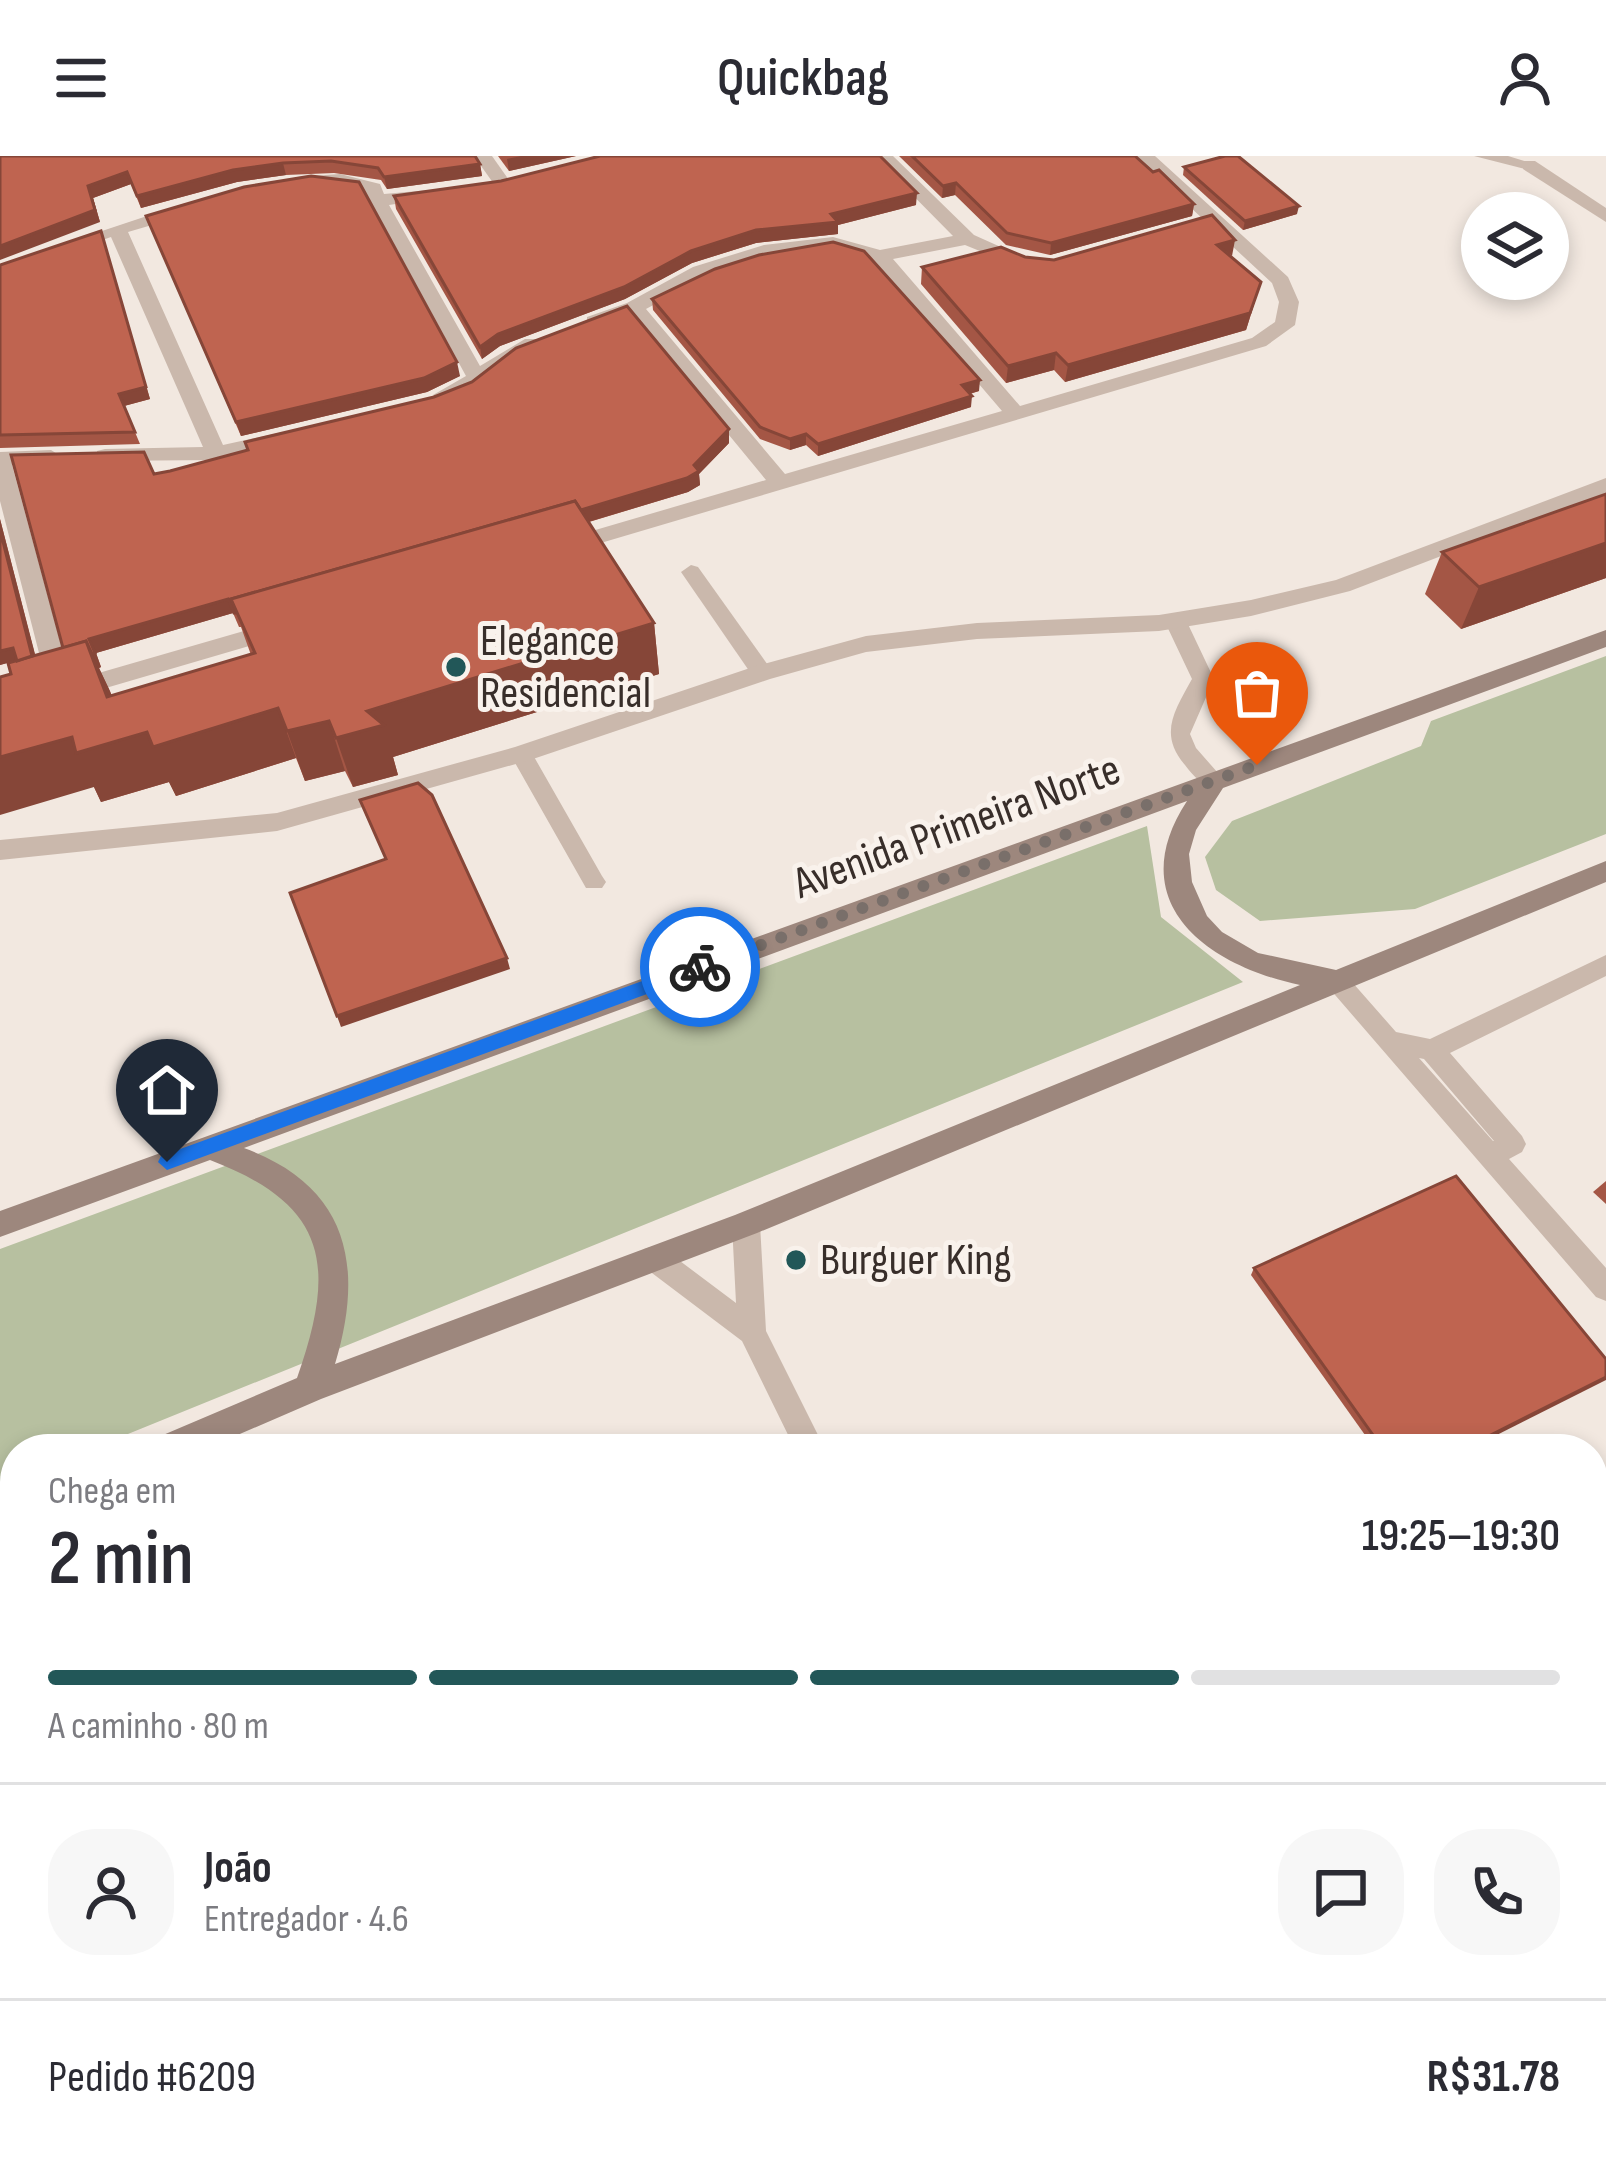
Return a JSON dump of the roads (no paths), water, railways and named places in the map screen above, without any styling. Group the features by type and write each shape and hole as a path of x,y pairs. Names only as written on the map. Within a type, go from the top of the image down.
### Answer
{"main road":[{"name":"Avenida Primeira Norte","path":"0,1224 1606,638"},
{"path":"1214,781 1176,850 1178,880 1204,933 1234,957 1336,981"},
{"path":"203,1434 310,1388 746,1224 1606,871"},
{"path":"209,1147 283,1179 328,1235 335,1273 334,1322 310,1388"}],"street":[{"path":"481,186 512,181 483,156"},
{"path":"883,156 967,238 1031,265 1051,266"},
{"path":"533,555 1259,342 1285,325 1288,302 1281,281 1207,221 1144,156"},
{"path":"1529,165 1561,156"},
{"path":"1529,165 1606,216"},
{"path":"264,190 327,176 373,188 477,378"},
{"path":"377,201 460,189"},
{"path":"78,242 201,205"},
{"path":"117,229 216,453"},
{"path":"880,256 967,238"},
{"path":"414,406 465,389 509,354 634,307 700,271 764,251 833,243 859,246 880,256 1013,412"},
{"path":"634,307 780,483"},
{"path":"61,692 0,459 216,453 307,433"},
{"path":"0,850 278,822 521,754 762,673 866,644 976,631 1175,620 1342,586 1606,485"},
{"path":"0,710 308,620"}],"lane":[{"path":"1482,156 1529,165"},
{"path":"691,572 762,673"},
{"path":"1175,620 1203,679 1176,730 1179,750 1214,781"},
{"path":"521,754 594,882"},
{"path":"1432,1050 1606,965"},
{"path":"1336,981 1606,1288"},
{"path":"1390,1041 1432,1050 1513,1144 1490,1156"},
{"path":"746,1224 752,1332 803,1434"},
{"path":"653,1258 752,1332"}],"place":[{"name":"Elegance Residencial","path":"456,667"},
{"name":"Burguer King","path":"796,1260"}]}
